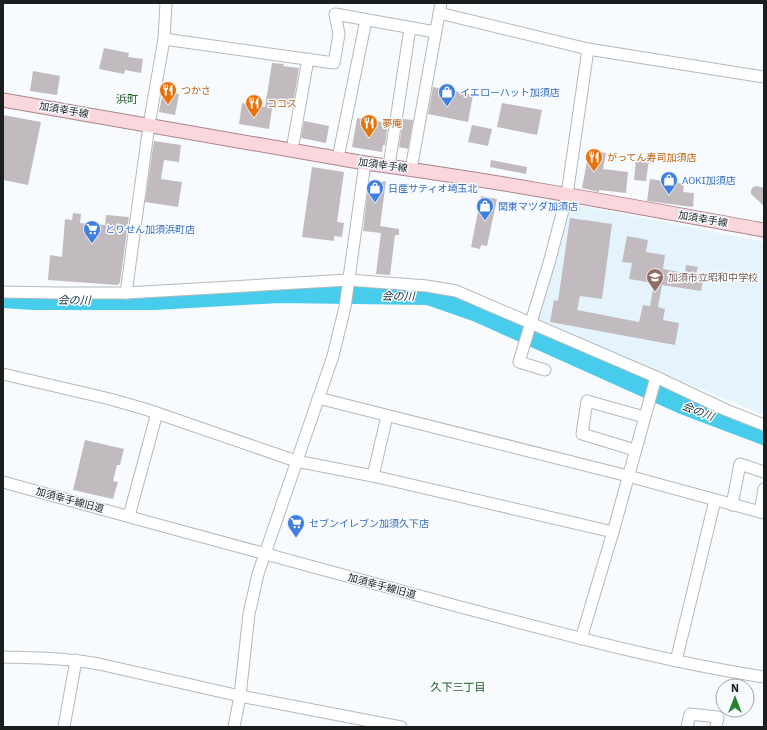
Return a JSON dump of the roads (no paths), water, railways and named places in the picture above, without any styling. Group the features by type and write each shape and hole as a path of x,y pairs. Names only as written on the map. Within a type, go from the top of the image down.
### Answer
{"main road":[{"name":"加須幸手線","path":"3,100 365,163 411,169 567,195 764,230"}],"street":[{"path":"126,293 149,125 164,39 166,3"},
{"path":"411,169 440,8 588,49 764,77"},
{"path":"164,39 334,63 339,34 336,9 366,20 436,32"},
{"path":"338,158 366,20"},
{"path":"389,166 410,28"},
{"path":"545,370 519,362 549,263 567,195 588,49"},
{"path":"292,150 308,59"},
{"path":"234,727 240,696 248,614 252,595 264,554 333,356 345,307 365,163"},
{"path":"3,292 126,293 348,283 427,286 456,291 531,322 656,377 726,410 764,425"},
{"path":"3,374 110,399 158,413 296,461 373,476 613,532"},
{"path":"581,639 613,532 649,397 656,377"},
{"path":"318,398 628,476 762,513 764,489"},
{"path":"635,450 582,434 587,402 644,417"},
{"path":"129,516 158,413"},
{"path":"373,476 387,416"},
{"path":"732,505 740,464 764,472"},
{"name":"加須幸手線旧道","path":"3,482 581,639 676,661 764,677"},
{"path":"676,661 715,500"},
{"path":"3,657 41,657 76,660 133,671 356,723 401,727"},
{"path":"64,727 76,660"},
{"path":"687,727 690,714 718,717 716,727"}],"waterway":[{"name":"会の川","path":"3,299 34,301 155,301 279,294 428,296 477,313 682,405 764,436"}],"place":[{"name":"つかさ","path":"168,105"},
{"name":"イエローハット加須店","path":"447,107"},
{"name":"ココス","path":"254,118"},
{"name":"夢庵","path":"369,138"},
{"name":"がってん寿司加須店","path":"594,172"},
{"name":"AOKI加須店","path":"669,195"},
{"name":"日産サティオ埼玉北","path":"375,203"},
{"name":"関東マツダ加須店","path":"485,221"},
{"name":"とりせん加須浜町店","path":"92,244"},
{"name":"加須市立昭和中学校","path":"655,292"},
{"name":"セブンイレブン加須久下店","path":"296,538"}],"district":[{"name":"浜町","path":"127,99"},
{"name":"久下三丁目","path":"458,687"}]}
